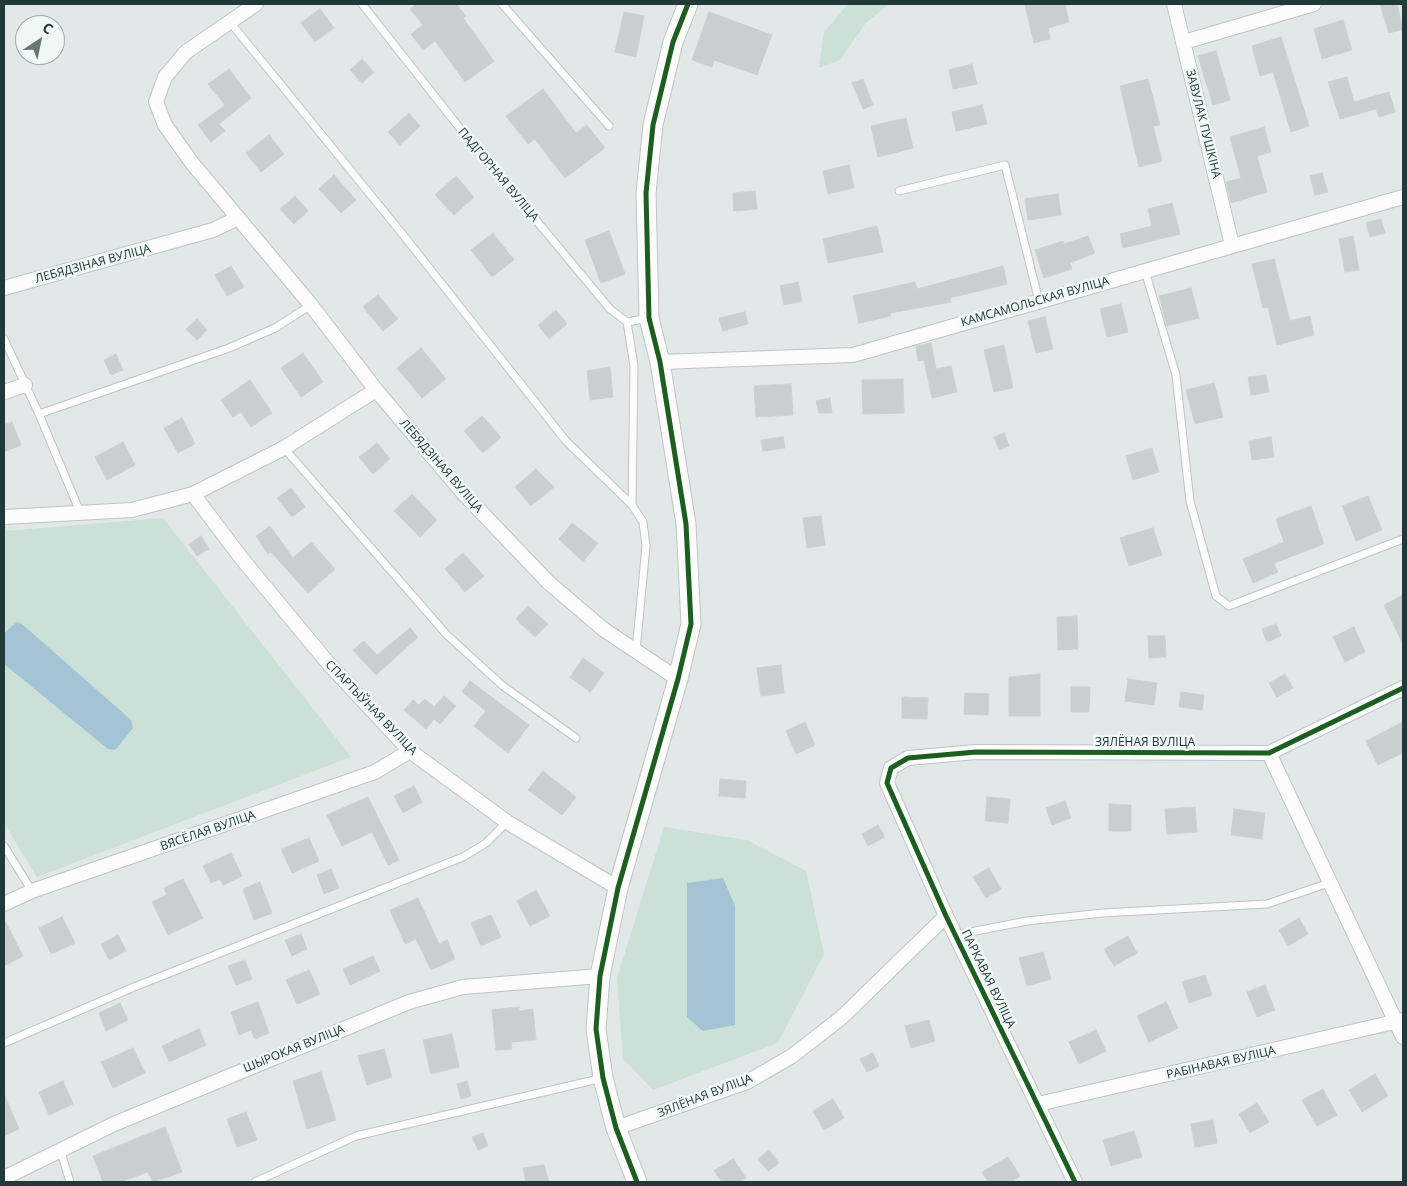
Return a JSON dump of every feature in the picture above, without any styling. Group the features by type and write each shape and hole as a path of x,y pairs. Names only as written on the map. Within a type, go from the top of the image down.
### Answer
{"street":[{"name":"ЛЕБЯДЗІНАЯ ВУЛІЦА","path":"256,4 186,52 165,77 156,102 165,124 192,163 311,304 376,390 464,494 548,582 603,629 678,679"},
{"path":"637,1182 616,1128 603,1078 596,1029 600,976 618,888 678,679 691,624 686,524 660,362 649,318 646,193 653,125 673,42 688,4"},
{"name":"ЗАВУЛАК ПУШКІНА","path":"1174,4 1232,245"},
{"path":"1184,42 1314,4"},
{"name":"КАМСАМОЛЬСКАЯ ВУЛІЦА","path":"660,362 853,355 1403,197"},
{"name":"ЛЕБЯДЗІНАЯ ВУЛІЦА","path":"4,288 213,230 238,218"},
{"path":"4,392 25,385"},
{"path":"4,517 132,510 193,494 284,448 376,390"},
{"name":"СПАРТЫЎНАЯ ВУЛІЦА","path":"193,494 242,559 328,663 410,751 507,822 618,888"},
{"name":"ЗЯЛЁНАЯ ВУЛІЦА","path":"887,783 891,768 908,758 966,753 1269,753 1403,688"},
{"name":"ВЯСЁЛАЯ ВУЛІЦА","path":"4,904 32,891 328,790 375,772 410,751"},
{"path":"1269,753 1329,882 1400,1022 1403,1037"},
{"name":"ПАРКАВАЯ ВУЛІЦА","path":"887,783 946,916 1075,1182"},
{"name":"ЗЯЛЁНАЯ ВУЛІЦА","path":"616,1128 747,1082 792,1056 841,1018 946,916"},
{"name":"ШЫРОКАЯ ВУЛІЦА","path":"4,1178 114,1124 409,1002 463,987 600,976"},
{"name":"РАБІНАВАЯ ВУЛІЦА","path":"1038,1104 1400,1022"}],"lane":[{"name":"ПАДГОРНАЯ ВУЛІЦА","path":"362,4 466,136 610,309 628,322"},
{"path":"502,4 609,126"},
{"path":"230,22 404,236 566,441 632,505 643,522 646,546 636,651"},
{"path":"899,191 1005,165 1039,301"},
{"path":"1145,270 1176,375 1190,501 1216,596 1228,606 1403,539"},
{"path":"39,414 229,348 275,328 311,304"},
{"path":"632,505 634,366 628,322 649,318"},
{"path":"4,339 39,414 80,512"},
{"path":"284,448 448,635 503,686 576,738"},
{"path":"4,1043 134,987 463,856 486,843 507,822"},
{"path":"4,846 32,891"},
{"path":"955,935 1027,921 1103,913 1267,904 1329,882"},
{"path":"255,1182 356,1136 603,1078"},
{"path":"60,1149 70,1182"}],"green space":[{"path":"848,4 889,4 866,23 840,60 819,68 824,32"},
{"path":"163,518 351,757 37,877 4,823 4,531"},
{"path":"664,827 747,840 806,871 824,954 778,1043 653,1090 623,1059 617,978"}],"water":[{"path":"17,622 22,624 131,720 133,728 117,748 114,750 108,749 4,664 4,633"},
{"path":"723,878 735,906 735,1025 703,1031 687,1017 687,883"}],"building":[{"path":"417,4 456,4 466,16 463,18 494,61 465,82 435,41 423,50 411,34 423,25 410,9"},
{"path":"1065,4 1069,22 1048,28 1050,39 1034,43 1025,5"},
{"path":"1380,4 1397,4 1403,29 1389,33"},
{"path":"320,9 334,28 315,42 301,23"},
{"path":"624,12 644,16 636,57 615,52"},
{"path":"709,12 772,35 757,75 714,60 712,67 692,60"},
{"path":"1343,20 1352,50 1322,59 1314,29"},
{"path":"1281,37 1309,126 1291,132 1273,72 1260,76 1252,46"},
{"path":"1216,51 1230,100 1213,105 1198,56"},
{"path":"362,59 374,72 362,83 350,70"},
{"path":"972,64 977,84 953,89 949,70"},
{"path":"229,69 251,98 219,124 225,131 211,142 198,125 225,105 208,84"},
{"path":"1347,77 1354,102 1389,92 1395,112 1379,117 1376,109 1340,119 1328,82"},
{"path":"863,79 873,105 863,109 852,83"},
{"path":"1148,79 1160,125 1153,126 1162,161 1139,167 1120,86"},
{"path":"543,89 576,133 587,125 605,148 565,178 535,139 528,144 506,116"},
{"path":"982,105 987,124 956,131 952,112"},
{"path":"409,113 420,126 400,145 388,132"},
{"path":"906,118 913,148 878,157 871,126"},
{"path":"1264,127 1271,152 1257,156 1267,192 1231,203 1226,182 1241,178 1230,137"},
{"path":"269,135 284,154 261,172 246,153"},
{"path":"849,165 854,188 828,194 823,171"},
{"path":"1322,173 1328,192 1315,195 1310,176"},
{"path":"334,175 356,200 341,213 319,189"},
{"path":"456,176 474,197 454,215 435,195"},
{"path":"755,191 757,209 734,211 733,193"},
{"path":"1058,194 1061,215 1028,220 1025,199"},
{"path":"295,196 308,211 294,224 280,209"},
{"path":"1172,203 1180,234 1123,248 1120,234 1152,226 1148,209"},
{"path":"1381,219 1385,233 1370,237 1366,223"},
{"path":"877,226 883,252 828,263 823,239"},
{"path":"609,231 625,274 601,283 585,240"},
{"path":"493,233 514,260 492,277 471,250"},
{"path":"1088,236 1095,253 1070,263 1072,269 1044,278 1035,250 1063,241 1064,244"},
{"path":"1353,236 1359,270 1345,272 1339,239"},
{"path":"1274,259 1290,321 1310,316 1314,335 1277,345 1268,307 1263,308 1252,264"},
{"path":"231,266 244,287 227,296 215,275"},
{"path":"1003,266 1007,284 950,298 951,302 890,313 891,316 859,323 853,296 915,282 917,289"},
{"path":"798,282 802,301 784,305 780,286"},
{"path":"1191,288 1199,318 1167,326 1159,296"},
{"path":"378,295 398,319 383,331 363,307"},
{"path":"1121,304 1128,332 1107,337 1100,309"},
{"path":"556,310 567,324 549,339 538,325"},
{"path":"745,312 748,324 723,331 719,318"},
{"path":"1045,317 1053,349 1036,353 1028,321"},
{"path":"197,319 207,330 197,340 186,329"},
{"path":"931,343 936,369 951,366 957,392 932,398 924,360 918,361 916,346"},
{"path":"1004,345 1013,388 994,392 984,350"},
{"path":"421,348 446,379 422,398 397,368"},
{"path":"303,353 323,382 301,397 281,368"},
{"path":"116,354 123,370 111,375 104,360"},
{"path":"610,367 613,397 590,400 587,371"},
{"path":"1266,375 1269,392 1251,395 1248,377"},
{"path":"903,379 904,413 863,414 862,380"},
{"path":"250,380 272,413 251,427 241,412 233,417 221,400"},
{"path":"1214,383 1223,417 1195,424 1186,390"},
{"path":"791,384 793,415 756,417 754,386"},
{"path":"830,398 832,413 819,413 816,401"},
{"path":"482,416 501,437 483,453 464,431"},
{"path":"182,418 195,444 178,453 164,428"},
{"path":"12,422 21,445 4,452 4,425"},
{"path":"1004,433 1009,446 999,450 994,437"},
{"path":"783,437 785,448 763,451 761,440"},
{"path":"1271,437 1274,457 1252,460 1249,441"},
{"path":"123,442 135,465 107,480 95,457"},
{"path":"377,443 390,459 373,474 359,457"},
{"path":"1152,448 1159,472 1133,480 1126,456"},
{"path":"536,469 554,487 531,506 515,487"},
{"path":"291,488 305,507 292,517 277,498"},
{"path":"412,494 437,520 420,537 394,511"},
{"path":"1368,496 1382,530 1356,541 1342,506"},
{"path":"1311,506 1324,544 1274,563 1278,572 1253,583 1243,559 1284,542 1276,519"},
{"path":"821,516 825,545 807,548 803,518"},
{"path":"572,523 598,543 583,562 559,539"},
{"path":"270,526 293,558 311,542 335,569 308,593 271,552 268,554 256,536"},
{"path":"1153,528 1162,555 1129,566 1120,538"},
{"path":"201,536 209,549 197,556 189,544"},
{"path":"463,553 484,576 465,592 445,569"},
{"path":"1403,595 1403,644 1384,605"},
{"path":"528,606 548,624 535,637 516,619"},
{"path":"1077,616 1078,649 1058,650 1057,617"},
{"path":"1276,624 1281,636 1267,642 1262,629"},
{"path":"1354,627 1365,652 1345,662 1333,637"},
{"path":"410,628 418,637 376,675 353,650 364,641 377,655"},
{"path":"1148,636 1165,636 1166,657 1149,658"},
{"path":"583,658 604,673 590,692 570,677"},
{"path":"781,665 784,693 761,696 757,668"},
{"path":"1040,674 1040,716 1009,716 1009,677"},
{"path":"1285,674 1293,688 1277,697 1269,683"},
{"path":"1128,679 1157,683 1154,705 1125,701"},
{"path":"470,681 529,725 508,753 474,726 486,711 462,692"},
{"path":"1071,687 1090,687 1089,712 1071,712"},
{"path":"1181,692 1204,695 1202,710 1179,707"},
{"path":"965,693 989,694 988,715 964,714"},
{"path":"444,696 456,706 440,724 434,719 426,729 404,710 413,700 419,705 425,699 434,707"},
{"path":"902,697 928,698 927,719 902,718"},
{"path":"805,722 815,745 796,754 786,731"},
{"path":"1403,722 1403,753 1378,765 1366,741"},
{"path":"543,771 576,797 562,815 528,790"},
{"path":"720,779 746,781 745,798 719,796"},
{"path":"414,786 422,802 403,813 394,796"},
{"path":"368,797 399,860 388,865 372,832 342,846 327,815"},
{"path":"987,797 1010,799 1008,823 985,821"},
{"path":"1065,801 1071,818 1052,825 1046,808"},
{"path":"1109,804 1131,805 1131,831 1109,831"},
{"path":"1195,807 1197,832 1167,834 1165,809"},
{"path":"1234,809 1265,813 1262,839 1231,835"},
{"path":"878,825 885,837 868,846 862,834"},
{"path":"309,838 319,861 292,873 281,849"},
{"path":"231,853 242,876 223,885 220,879 211,883 203,866"},
{"path":"989,868 1001,889 986,898 973,877"},
{"path":"331,869 339,888 324,894 317,875"},
{"path":"183,879 203,918 168,935 152,902 167,895 164,888"},
{"path":"260,882 272,913 254,920 243,889"},
{"path":"536,890 550,916 530,926 517,901"},
{"path":"418,898 439,944 447,940 455,959 431,970 416,939 405,944 390,910"},
{"path":"491,915 501,937 481,946 471,923"},
{"path":"62,917 75,943 51,954 39,928"},
{"path":"1299,918 1308,934 1288,946 1279,930"},
{"path":"4,919 23,956 4,966"},
{"path":"301,934 307,949 292,956 285,940"},
{"path":"118,935 126,951 109,960 101,944"},
{"path":"1128,936 1137,953 1114,966 1104,949"},
{"path":"1043,952 1051,979 1027,986 1019,958"},
{"path":"373,956 380,971 350,985 343,969"},
{"path":"245,960 252,979 236,985 228,966"},
{"path":"309,970 320,994 297,1004 286,980"},
{"path":"1205,975 1212,995 1189,1003 1182,982"},
{"path":"1265,985 1275,1010 1257,1017 1247,992"},
{"path":"258,1002 269,1033 255,1039 251,1030 239,1035 231,1012"},
{"path":"1166,1002 1178,1028 1149,1042 1137,1016"},
{"path":"120,1003 128,1020 106,1031 99,1013"},
{"path":"519,1007 519,1011 533,1009 536,1040 511,1042 512,1049 496,1050 492,1010"},
{"path":"929,1020 935,1041 911,1048 905,1026"},
{"path":"199,1029 206,1045 169,1062 162,1046"},
{"path":"1096,1030 1106,1051 1079,1064 1069,1042"},
{"path":"452,1034 459,1067 431,1074 423,1040"},
{"path":"133,1048 145,1073 113,1088 101,1062"},
{"path":"384,1049 392,1077 367,1085 358,1056"},
{"path":"873,1053 879,1066 867,1072 860,1059"},
{"path":"321,1072 336,1120 307,1129 293,1081"},
{"path":"1375,1074 1388,1096 1362,1112 1349,1090"},
{"path":"63,1081 73,1104 49,1115 39,1092"},
{"path":"467,1081 471,1096 461,1099 457,1084"},
{"path":"1323,1089 1337,1115 1317,1126 1302,1100"},
{"path":"4,1094 19,1129 4,1136"},
{"path":"833,1099 844,1118 824,1130 813,1111"},
{"path":"1257,1103 1269,1122 1250,1133 1239,1114"},
{"path":"246,1112 257,1140 237,1147 227,1119"},
{"path":"1213,1120 1217,1143 1195,1147 1191,1124"},
{"path":"165,1127 182,1172 153,1182 148,1172 120,1182 103,1182 93,1156"},
{"path":"1134,1131 1142,1157 1111,1166 1103,1140"},
{"path":"483,1133 488,1146 478,1150 472,1137"},
{"path":"769,1150 779,1163 768,1171 758,1159"},
{"path":"1008,1157 1020,1176 1011,1182 988,1182 982,1172"},
{"path":"733,1159 746,1178 740,1182 722,1182 714,1171"},
{"path":"544,1165 549,1182 526,1182 523,1168"}],"cycle path":[{"path":"637,1182 616,1128 603,1078 596,1029 600,976 618,888 678,679 691,624 686,524 660,362 649,318 646,193 653,125 673,42 688,4"},
{"path":"1075,1182 946,916 887,783 891,768 908,758 976,752 1269,753 1403,688"}]}
